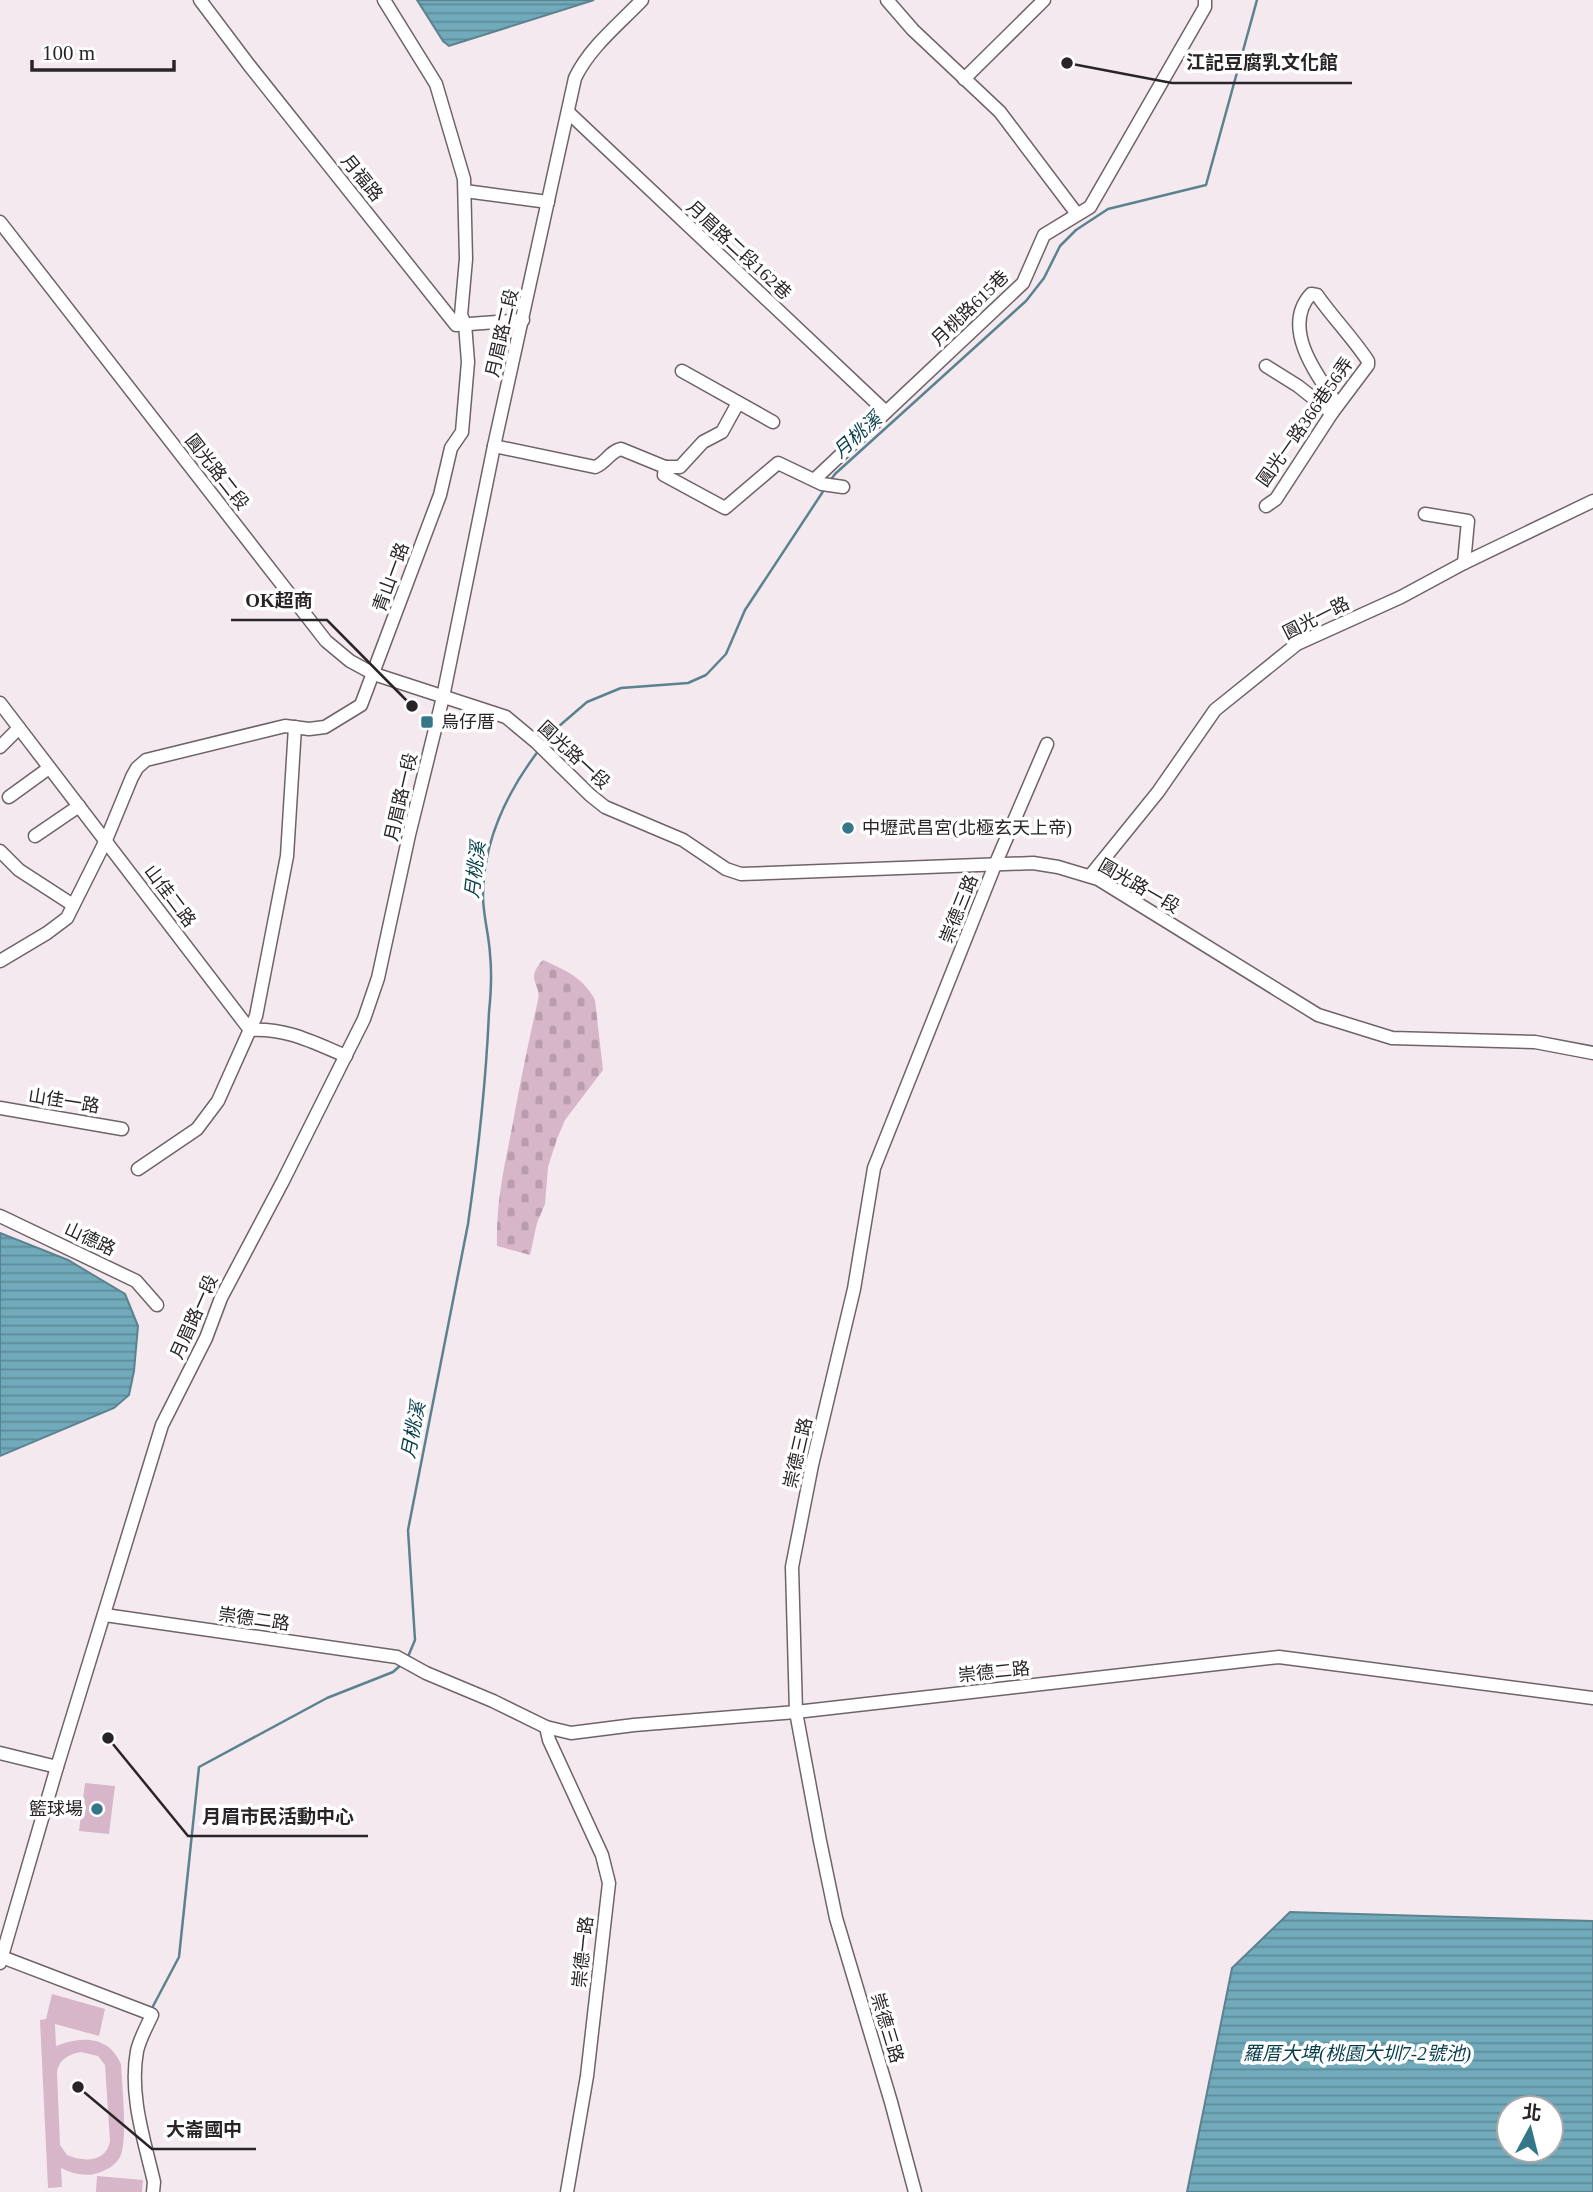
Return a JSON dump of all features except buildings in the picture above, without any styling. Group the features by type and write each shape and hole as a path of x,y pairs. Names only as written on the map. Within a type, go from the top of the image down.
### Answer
{"street":[{"name":"月福路","path":"200,0 456,324 465,324"},
{"name":"青山一路","path":"0,961 67,918 106,840 132,777 146,760 285,726 325,727 361,705 374,674 440,495 451,448 462,432 468,362 465,324 461,315 466,259 464,179 436,84 384,0"},
{"name":"月眉路二段","path":"443,697 494,446 575,78 580,67 607,34 642,0"},
{"path":"887,0 912,30 1000,112 1077,214"},
{"path":"964,79 1044,0"},
{"name":"月桃路615巷","path":"819,481 886,412 1023,283 1044,234 1090,207 1205,7 1205,0"},
{"name":"月眉路二段162巷","path":"568,112 886,412"},
{"path":"465,191 548,202"},
{"name":"圓光路二段","path":"0,222 326,640 350,662 374,674 443,697"},
{"name":"圓光一路366巷56弄","path":"1266,506 1276,499 1335,409 1362,374 1368,361 1317,295 1311,294 1304,304 1301,341 1335,409"},
{"path":"465,324 523,320"},
{"path":"1266,366 1335,409"},
{"path":"681,371 773,422"},
{"path":"494,446 595,467 621,449 665,467 680,467 703,442 722,432 738,403"},
{"path":"665,467 664,475 725,508 778,463 819,481 843,487"},
{"name":"圓光一路","path":"1090,876 1158,792 1215,710 1297,644 1401,597 1464,563 1593,501"},
{"path":"1425,514 1468,521 1464,563"},
{"name":"圓光路一段","path":"443,697 506,717 536,741 605,807 683,840 726,869 741,874 1033,863 1058,867 1090,876 1318,1015 1392,1038 1535,1042 1593,1053"},
{"name":"月眉路一段","path":"1,1960 162,1425 206,1338 220,1298 283,1181 364,1019 378,978 443,697"},
{"name":"山佳二路","path":"0,703 250,1030"},
{"path":"138,1169 197,1129 218,1101 261,1000 271,930 288,856 295,727"},
{"path":"0,747 19,728"},
{"name":"崇德三路","path":"915,2192 836,1918 796,1712 792,1567 812,1465 853,1289 874,1168 995,865 1047,744"},
{"path":"9,797 49,768"},
{"path":"35,836 79,806"},
{"path":"0,851 19,870 73,905"},
{"path":"250,1030 271,1029 296,1035 346,1056"},
{"name":"山佳一路","path":"1,1112 122,1129"},
{"name":"山德路","path":"0,1216 136,1281 157,1306"},
{"name":"崇德二路","path":"105,1615 397,1657 426,1673 532,1718 546,1727 579,1734 634,1725 796,1712 1279,1657 1593,1698"},
{"name":"崇德一路","path":"546,1727 549,1741 602,1855 609,1883 587,2076 568,2192"},
{"path":"0,1753 57,1767"},
{"path":"1,1960 151,2014 138,2049 136,2094 154,2182 153,2192"}],"green space":[{"path":"543,960 580,980 591,992 595,1000 603,1070 565,1120 557,1139 548,1167 545,1204 537,1223 530,1255 497,1246 497,1231 503,1175 539,995 534,977"},
{"name":"籃球場","path":"85,1783 115,1786 109,1834 79,1831"},
{"path":"52,1994 105,2009 99,2036 55,2024 56,2046 93,2040 116,2054 121,2064 124,2126 120,2157 114,2165 89,2175 61,2168 62,2187 48,2188 40,2020 46,2019","holes":["81,2052 98,2056 105,2065 110,2141 108,2148 99,2157 80,2159 67,2155 60,2145 57,2073 62,2061 72,2054"]},
{"path":"97,2176 143,2180 142,2192 96,2192"}],"water":[{"path":"417,0 594,0 449,46"},
{"path":"0,1233 68,1260 125,1294 138,1326 129,1395 114,1408 0,1456"},
{"name":"羅厝大埤(桃園大圳7-2號池)","path":"1290,1912 1593,1921 1593,2192 1187,2192 1232,1968"}],"waterway":[{"name":"月桃溪","path":"830,481 1026,301 1044,278 1060,246 1076,230 1108,209 1206,185 1257,0"},
{"name":"月桃溪","path":"544,745 558,727 587,702 621,688 688,683 706,675 726,654 745,610 824,490"},
{"name":"月桃溪","path":"407,1659 415,1640 408,1530 468,1224 481,1118 491,976 483,903 484,876 487,856 499,818 507,800 539,750"},
{"name":"月桃溪","path":"151,2010 179,1957 199,1767 327,1698 393,1672 402,1664"}],"place":[{"name":"江記豆腐乳文化館","path":"1067,63"},
{"name":"OK超商","path":"412,706"},
{"name":"烏仔厝","path":"427,722"},
{"name":"中壢武昌宮(北極玄天上帝)","path":"848,828"},
{"name":"月眉市民活動中心","path":"108,1738"},
{"name":"籃球場","path":"97,1809"},
{"name":"大崙國中","path":"78,2087"}]}
